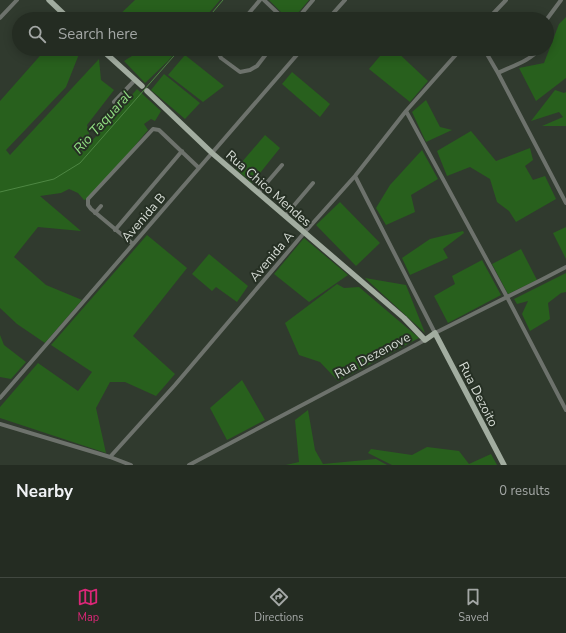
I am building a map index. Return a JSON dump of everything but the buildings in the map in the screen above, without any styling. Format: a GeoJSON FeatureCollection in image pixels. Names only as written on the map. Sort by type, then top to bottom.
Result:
{"type":"FeatureCollection","features":[{"type":"Feature","properties":{"kind":"main road"},"geometry":{"type":"LineString","coordinates":[[48,0],[62,12]]}},
{"type":"Feature","properties":{"kind":"main road","name":"Rua Chico Mendes"},"geometry":{"type":"LineString","coordinates":[[109,56],[142,86]]}},
{"type":"Feature","properties":{"kind":"main road","name":"Rua Chico Mendes"},"geometry":{"type":"LineString","coordinates":[[147,91],[212,153],[404,318],[424,340]]}},
{"type":"Feature","properties":{"kind":"main road","name":"Rua Dezenove"},"geometry":{"type":"LineString","coordinates":[[424,340],[435,333]]}},
{"type":"Feature","properties":{"kind":"main road","name":"Rua Dezoito"},"geometry":{"type":"LineString","coordinates":[[435,333],[504,465]]}},
{"type":"Feature","properties":{"kind":"street"},"geometry":{"type":"LineString","coordinates":[[0,18],[17,0]]}},
{"type":"Feature","properties":{"kind":"street"},"geometry":{"type":"LineString","coordinates":[[250,12],[260,0]]}},
{"type":"Feature","properties":{"kind":"street"},"geometry":{"type":"LineString","coordinates":[[264,0],[277,12]]}},
{"type":"Feature","properties":{"kind":"street"},"geometry":{"type":"LineString","coordinates":[[303,12],[313,0]]}},
{"type":"Feature","properties":{"kind":"street"},"geometry":{"type":"LineString","coordinates":[[334,12],[345,0]]}},
{"type":"Feature","properties":{"kind":"street"},"geometry":{"type":"LineString","coordinates":[[495,12],[506,0]]}},
{"type":"Feature","properties":{"kind":"street"},"geometry":{"type":"LineString","coordinates":[[552,12],[561,0]]}},
{"type":"Feature","properties":{"kind":"street"},"geometry":{"type":"LineString","coordinates":[[220,56],[240,72],[250,70],[257,66],[265,56]]}},
{"type":"Feature","properties":{"kind":"street","name":"Avenida B"},"geometry":{"type":"LineString","coordinates":[[0,398],[296,56]]}},
{"type":"Feature","properties":{"kind":"street","name":"Avenida A"},"geometry":{"type":"LineString","coordinates":[[110,457],[175,385],[304,233],[355,176],[406,111],[455,56]]}},
{"type":"Feature","properties":{"kind":"street"},"geometry":{"type":"LineString","coordinates":[[488,56],[566,203]]}},
{"type":"Feature","properties":{"kind":"street"},"geometry":{"type":"LineString","coordinates":[[498,73],[531,56]]}},
{"type":"Feature","properties":{"kind":"street"},"geometry":{"type":"LineString","coordinates":[[114,102],[135,80]]}},
{"type":"Feature","properties":{"kind":"street","name":"Rua Chico Mendes"},"geometry":{"type":"LineString","coordinates":[[142,86],[147,91]]}},
{"type":"Feature","properties":{"kind":"street"},"geometry":{"type":"LineString","coordinates":[[406,111],[507,297],[566,410]]}},
{"type":"Feature","properties":{"kind":"street"},"geometry":{"type":"LineString","coordinates":[[133,244],[115,230],[88,205],[88,199],[153,130],[159,130],[199,168]]}},
{"type":"Feature","properties":{"kind":"street"},"geometry":{"type":"LineString","coordinates":[[115,230],[182,151]]}},
{"type":"Feature","properties":{"kind":"street"},"geometry":{"type":"LineString","coordinates":[[258,193],[282,165]]}},
{"type":"Feature","properties":{"kind":"street"},"geometry":{"type":"LineString","coordinates":[[355,176],[435,333]]}},
{"type":"Feature","properties":{"kind":"street"},"geometry":{"type":"LineString","coordinates":[[285,216],[313,182]]}},
{"type":"Feature","properties":{"kind":"street"},"geometry":{"type":"LineString","coordinates":[[96,213],[101,206]]}},
{"type":"Feature","properties":{"kind":"street","name":"Rua Dezenove"},"geometry":{"type":"LineString","coordinates":[[435,333],[566,267]]}},
{"type":"Feature","properties":{"kind":"street","name":"Rua Dezenove"},"geometry":{"type":"LineString","coordinates":[[189,465],[424,340]]}},
{"type":"Feature","properties":{"kind":"street"},"geometry":{"type":"LineString","coordinates":[[0,424],[132,465]]}},
{"type":"Feature","properties":{"kind":"green space"},"geometry":{"type":"Polygon","coordinates":[[[135,0],[220,0],[210,12],[122,12],[135,0]]]}},
{"type":"Feature","properties":{"kind":"green space"},"geometry":{"type":"Polygon","coordinates":[[[269,0],[309,0],[299,12],[281,12],[269,0]]]}},
{"type":"Feature","properties":{"kind":"green space"},"geometry":{"type":"Polygon","coordinates":[[[566,17],[566,78],[536,101],[519,68],[544,63],[547,56],[554,56],[554,37],[559,24],[566,17]]]}},
{"type":"Feature","properties":{"kind":"green space"},"geometry":{"type":"Polygon","coordinates":[[[40,56],[78,56],[66,87],[6,150],[10,155],[99,59],[101,80],[114,90],[87,125],[91,142],[137,89],[161,111],[155,121],[151,119],[144,124],[148,130],[91,198],[84,200],[78,193],[69,189],[61,193],[40,196],[81,231],[38,227],[14,257],[46,285],[82,300],[45,343],[17,324],[0,308],[0,101],[40,56]]]}},
{"type":"Feature","properties":{"kind":"green space"},"geometry":{"type":"Polygon","coordinates":[[[132,56],[172,56],[145,83],[124,61],[132,56]]]}},
{"type":"Feature","properties":{"kind":"green space"},"geometry":{"type":"Polygon","coordinates":[[[184,56],[186,56],[224,86],[203,102],[168,75],[184,56]]]}},
{"type":"Feature","properties":{"kind":"green space"},"geometry":{"type":"Polygon","coordinates":[[[380,56],[401,56],[428,81],[410,102],[369,69],[380,56]]]}},
{"type":"Feature","properties":{"kind":"green space"},"geometry":{"type":"Polygon","coordinates":[[[292,72],[330,104],[320,117],[282,84],[292,72]]]}},
{"type":"Feature","properties":{"kind":"green space"},"geometry":{"type":"Polygon","coordinates":[[[164,74],[200,103],[185,119],[151,90],[164,74]]]}},
{"type":"Feature","properties":{"kind":"green space"},"geometry":{"type":"Polygon","coordinates":[[[555,90],[564,93],[566,92],[566,126],[542,126],[563,117],[559,112],[531,121],[555,90]]]}},
{"type":"Feature","properties":{"kind":"green space"},"geometry":{"type":"Polygon","coordinates":[[[426,100],[440,127],[452,130],[426,142],[412,112],[426,100]]]}},
{"type":"Feature","properties":{"kind":"green space"},"geometry":{"type":"Polygon","coordinates":[[[471,131],[496,161],[530,148],[533,160],[525,166],[533,180],[545,176],[556,199],[516,222],[509,211],[497,202],[490,179],[470,167],[447,176],[437,151],[471,131]]]}},
{"type":"Feature","properties":{"kind":"green space"},"geometry":{"type":"Polygon","coordinates":[[[265,135],[280,148],[252,183],[236,169],[265,135]]]}},
{"type":"Feature","properties":{"kind":"green space"},"geometry":{"type":"Polygon","coordinates":[[[422,150],[438,179],[411,195],[415,212],[386,225],[376,208],[390,185],[422,150]]]}},
{"type":"Feature","properties":{"kind":"green space"},"geometry":{"type":"Polygon","coordinates":[[[340,202],[380,243],[356,266],[316,225],[340,202]]]}},
{"type":"Feature","properties":{"kind":"green space"},"geometry":{"type":"Polygon","coordinates":[[[566,227],[566,259],[553,233],[566,227]]]}},
{"type":"Feature","properties":{"kind":"green space"},"geometry":{"type":"Polygon","coordinates":[[[463,231],[464,233],[443,249],[448,258],[410,275],[402,258],[430,239],[463,231]]]}},
{"type":"Feature","properties":{"kind":"green space"},"geometry":{"type":"Polygon","coordinates":[[[147,235],[187,268],[133,336],[175,374],[156,396],[125,382],[110,382],[96,408],[106,453],[0,418],[0,407],[38,363],[78,391],[92,372],[51,345],[147,235]]]}},
{"type":"Feature","properties":{"kind":"green space"},"geometry":{"type":"Polygon","coordinates":[[[304,238],[348,275],[309,302],[274,274],[304,238]]]}},
{"type":"Feature","properties":{"kind":"green space"},"geometry":{"type":"Polygon","coordinates":[[[521,249],[537,280],[508,294],[492,264],[521,249]]]}},
{"type":"Feature","properties":{"kind":"green space"},"geometry":{"type":"Polygon","coordinates":[[[209,254],[248,286],[237,302],[216,287],[212,291],[192,274],[209,254]]]}},
{"type":"Feature","properties":{"kind":"green space"},"geometry":{"type":"Polygon","coordinates":[[[482,260],[501,295],[448,323],[434,296],[455,284],[452,276],[482,260]]]}},
{"type":"Feature","properties":{"kind":"green space"},"geometry":{"type":"Polygon","coordinates":[[[566,273],[566,292],[561,293],[548,303],[550,319],[530,331],[522,314],[528,301],[517,304],[514,299],[566,273]]]}},
{"type":"Feature","properties":{"kind":"green space"},"geometry":{"type":"Polygon","coordinates":[[[365,278],[406,285],[425,333],[365,278]]]}},
{"type":"Feature","properties":{"kind":"green space"},"geometry":{"type":"Polygon","coordinates":[[[337,284],[344,288],[359,287],[419,338],[338,381],[320,362],[299,355],[285,323],[337,284]]]}},
{"type":"Feature","properties":{"kind":"green space"},"geometry":{"type":"Polygon","coordinates":[[[0,335],[4,345],[26,362],[11,379],[0,377],[0,335]]]}},
{"type":"Feature","properties":{"kind":"green space"},"geometry":{"type":"Polygon","coordinates":[[[242,380],[265,420],[227,440],[210,408],[242,380]]]}},
{"type":"Feature","properties":{"kind":"green space"},"geometry":{"type":"Polygon","coordinates":[[[308,410],[315,450],[323,464],[376,459],[387,465],[286,465],[299,462],[295,420],[308,410]]]}},
{"type":"Feature","properties":{"kind":"green space"},"geometry":{"type":"Polygon","coordinates":[[[427,447],[459,451],[469,464],[491,454],[497,465],[392,465],[368,453],[371,449],[412,455],[427,447]]]}},
{"type":"Feature","properties":{"kind":"waterway","name":"Rio Taquaral"},"geometry":{"type":"LineString","coordinates":[[213,12],[223,0]]}},
{"type":"Feature","properties":{"kind":"waterway","name":"Rio Taquaral"},"geometry":{"type":"LineString","coordinates":[[0,192],[54,179],[80,163],[174,56]]}}]}
